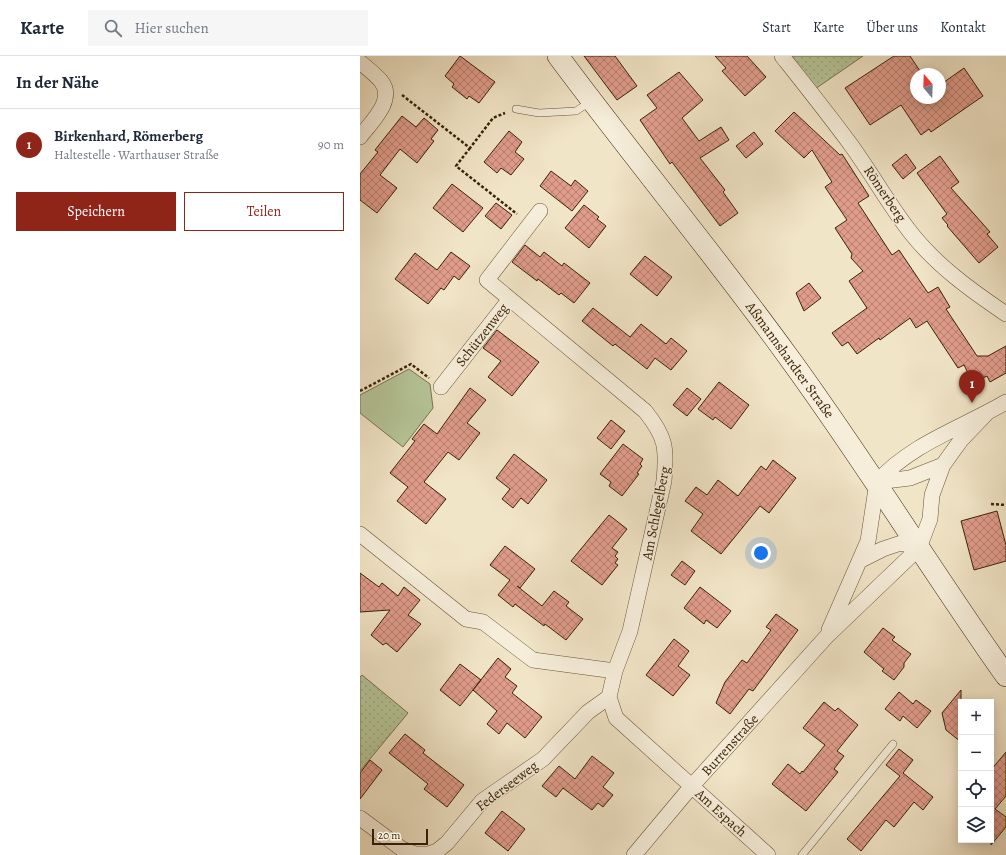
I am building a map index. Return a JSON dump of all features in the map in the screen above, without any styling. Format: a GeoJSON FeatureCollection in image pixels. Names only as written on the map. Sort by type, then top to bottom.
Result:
{"type":"FeatureCollection","features":[{"type":"Feature","properties":{"kind":"main road","name":"Aßmannshardter Straße"},"geometry":{"type":"LineString","coordinates":[[558,56],[788,356],[877,482],[919,548],[1006,676]]}},
{"type":"Feature","properties":{"kind":"street","name":"Römerberg"},"geometry":{"type":"LineString","coordinates":[[782,56],[851,146],[912,234],[948,270],[976,294],[1006,314]]}},
{"type":"Feature","properties":{"kind":"street"},"geometry":{"type":"LineString","coordinates":[[360,62],[380,80],[386,94],[382,108],[360,137]]}},
{"type":"Feature","properties":{"kind":"street","name":"Schützenweg"},"geometry":{"type":"LineString","coordinates":[[441,387],[510,299],[487,280],[540,211]]}},
{"type":"Feature","properties":{"kind":"street","name":"Am Schlegelberg"},"geometry":{"type":"LineString","coordinates":[[510,299],[645,411],[658,428],[663,441],[666,456],[664,481],[630,631],[615,672],[609,697]]}},
{"type":"Feature","properties":{"kind":"street"},"geometry":{"type":"LineString","coordinates":[[877,482],[896,464],[919,447],[986,414],[1006,402]]}},
{"type":"Feature","properties":{"kind":"street"},"geometry":{"type":"LineString","coordinates":[[861,560],[883,549],[901,543],[919,548],[930,519],[932,495],[942,465],[961,440],[986,414]]}},
{"type":"Feature","properties":{"kind":"street"},"geometry":{"type":"LineString","coordinates":[[877,482],[910,478],[942,465]]}},
{"type":"Feature","properties":{"kind":"street","name":"Burrenstraße"},"geometry":{"type":"LineString","coordinates":[[826,636],[861,560],[868,541],[877,482]]}},
{"type":"Feature","properties":{"kind":"street"},"geometry":{"type":"LineString","coordinates":[[360,534],[466,619],[483,622],[533,660],[615,672]]}},
{"type":"Feature","properties":{"kind":"street","name":"Burrenstraße"},"geometry":{"type":"LineString","coordinates":[[634,855],[691,787],[826,636],[919,548]]}},
{"type":"Feature","properties":{"kind":"street"},"geometry":{"type":"LineString","coordinates":[[609,697],[616,718],[691,787]]}},
{"type":"Feature","properties":{"kind":"street","name":"Federseeweg"},"geometry":{"type":"LineString","coordinates":[[360,818],[402,849],[415,854],[428,854],[437,851],[447,843],[482,801],[543,759],[588,712],[609,697]]}},
{"type":"Feature","properties":{"kind":"street","name":"Am Espach"},"geometry":{"type":"LineString","coordinates":[[691,787],[768,855]]}},
{"type":"Feature","properties":{"kind":"lane"},"geometry":{"type":"LineString","coordinates":[[516,109],[539,113],[576,111],[592,101]]}},
{"type":"Feature","properties":{"kind":"lane"},"geometry":{"type":"LineString","coordinates":[[802,855],[893,744]]}},
{"type":"Feature","properties":{"kind":"path"},"geometry":{"type":"LineString","coordinates":[[386,94],[401,94],[470,148]]}},
{"type":"Feature","properties":{"kind":"path"},"geometry":{"type":"LineString","coordinates":[[516,109],[493,118],[456,166],[530,224]]}},
{"type":"Feature","properties":{"kind":"path"},"geometry":{"type":"LineString","coordinates":[[360,390],[411,364],[441,387]]}},
{"type":"Feature","properties":{"kind":"path"},"geometry":{"type":"LineString","coordinates":[[990,504],[1006,505]]}},
{"type":"Feature","properties":{"kind":"green space"},"geometry":{"type":"Polygon","coordinates":[[[790,56],[863,56],[815,89],[790,56]]]}},
{"type":"Feature","properties":{"kind":"green space"},"geometry":{"type":"Polygon","coordinates":[[[409,369],[430,384],[433,408],[403,447],[360,413],[360,395],[409,369]]]}},
{"type":"Feature","properties":{"kind":"green space"},"geometry":{"type":"Polygon","coordinates":[[[362,675],[408,713],[360,771],[360,677],[362,675]]]}},
{"type":"Feature","properties":{"kind":"building"},"geometry":{"type":"Polygon","coordinates":[[[460,56],[495,82],[479,103],[469,96],[467,99],[452,87],[454,84],[445,76],[460,56]]]}},
{"type":"Feature","properties":{"kind":"building"},"geometry":{"type":"Polygon","coordinates":[[[584,56],[615,56],[637,86],[617,100],[584,56]]]}},
{"type":"Feature","properties":{"kind":"building"},"geometry":{"type":"Polygon","coordinates":[[[715,56],[747,56],[766,77],[745,96],[722,71],[726,68],[715,56]]]}},
{"type":"Feature","properties":{"kind":"building"},"geometry":{"type":"Polygon","coordinates":[[[894,56],[910,56],[918,68],[910,68],[910,104],[946,104],[946,81],[964,68],[983,96],[931,132],[929,129],[921,135],[901,105],[870,125],[845,88],[894,56]]]}},
{"type":"Feature","properties":{"kind":"building"},"geometry":{"type":"Polygon","coordinates":[[[679,72],[703,100],[682,118],[699,141],[721,127],[729,140],[700,158],[725,190],[723,192],[738,213],[720,226],[672,162],[670,164],[640,120],[657,108],[647,95],[679,72]]]}},
{"type":"Feature","properties":{"kind":"building"},"geometry":{"type":"Polygon","coordinates":[[[794,112],[840,155],[842,154],[869,196],[858,203],[892,255],[899,250],[928,293],[938,287],[950,307],[946,309],[977,356],[988,356],[1006,346],[1006,373],[990,382],[987,376],[973,383],[964,365],[958,368],[927,321],[916,328],[910,318],[880,340],[879,338],[857,354],[848,342],[842,346],[832,333],[867,308],[849,281],[863,271],[851,258],[852,254],[835,228],[847,220],[825,187],[832,182],[812,150],[804,158],[775,131],[794,112]]]}},
{"type":"Feature","properties":{"kind":"building"},"geometry":{"type":"Polygon","coordinates":[[[402,116],[416,127],[424,118],[438,130],[431,139],[434,141],[417,163],[400,149],[380,175],[397,188],[377,213],[360,200],[360,174],[378,152],[375,150],[402,116]]]}},
{"type":"Feature","properties":{"kind":"building"},"geometry":{"type":"Polygon","coordinates":[[[509,131],[522,142],[515,152],[524,159],[511,175],[501,168],[497,173],[484,162],[509,131]]]}},
{"type":"Feature","properties":{"kind":"building"},"geometry":{"type":"Polygon","coordinates":[[[754,132],[763,144],[746,158],[736,146],[754,132]]]}},
{"type":"Feature","properties":{"kind":"building"},"geometry":{"type":"Polygon","coordinates":[[[906,154],[916,168],[903,179],[892,165],[906,154]]]}},
{"type":"Feature","properties":{"kind":"building"},"geometry":{"type":"Polygon","coordinates":[[[940,156],[959,182],[951,188],[990,232],[987,234],[998,247],[979,263],[947,226],[948,225],[942,218],[947,214],[917,173],[940,156]]]}},
{"type":"Feature","properties":{"kind":"building"},"geometry":{"type":"Polygon","coordinates":[[[551,171],[571,186],[575,180],[588,191],[572,211],[540,186],[551,171]]]}},
{"type":"Feature","properties":{"kind":"building"},"geometry":{"type":"Polygon","coordinates":[[[452,184],[483,208],[463,232],[433,208],[452,184]]]}},
{"type":"Feature","properties":{"kind":"building"},"geometry":{"type":"Polygon","coordinates":[[[496,203],[512,215],[501,229],[485,216],[496,203]]]}},
{"type":"Feature","properties":{"kind":"building"},"geometry":{"type":"Polygon","coordinates":[[[584,205],[599,217],[597,219],[606,226],[589,248],[565,228],[584,205]]]}},
{"type":"Feature","properties":{"kind":"building"},"geometry":{"type":"Polygon","coordinates":[[[525,245],[540,257],[544,252],[562,266],[564,263],[590,283],[574,303],[561,293],[559,295],[538,279],[537,281],[512,262],[525,245]]]}},
{"type":"Feature","properties":{"kind":"building"},"geometry":{"type":"Polygon","coordinates":[[[451,252],[470,266],[459,280],[454,276],[444,290],[441,288],[428,304],[395,279],[415,253],[437,270],[451,252]]]}},
{"type":"Feature","properties":{"kind":"building"},"geometry":{"type":"Polygon","coordinates":[[[645,256],[672,277],[657,296],[630,274],[645,256]]]}},
{"type":"Feature","properties":{"kind":"building"},"geometry":{"type":"Polygon","coordinates":[[[809,283],[821,298],[804,311],[796,293],[809,283]]]}},
{"type":"Feature","properties":{"kind":"building"},"geometry":{"type":"Polygon","coordinates":[[[593,308],[630,337],[641,324],[666,344],[671,338],[687,351],[671,370],[655,358],[647,369],[615,344],[613,346],[582,321],[593,308]]]}},
{"type":"Feature","properties":{"kind":"building"},"geometry":{"type":"Polygon","coordinates":[[[497,330],[539,362],[512,396],[488,377],[501,361],[483,348],[497,330]]]}},
{"type":"Feature","properties":{"kind":"building"},"geometry":{"type":"Polygon","coordinates":[[[719,382],[749,405],[731,429],[715,417],[713,420],[698,409],[719,382]]]}},
{"type":"Feature","properties":{"kind":"building"},"geometry":{"type":"Polygon","coordinates":[[[470,388],[486,400],[467,423],[480,433],[459,460],[448,452],[424,482],[446,499],[426,524],[397,501],[408,487],[390,473],[415,441],[412,439],[424,424],[437,434],[470,388]]]}},
{"type":"Feature","properties":{"kind":"building"},"geometry":{"type":"Polygon","coordinates":[[[687,388],[701,399],[687,416],[673,405],[687,388]]]}},
{"type":"Feature","properties":{"kind":"building"},"geometry":{"type":"Polygon","coordinates":[[[611,420],[625,431],[611,449],[597,438],[611,420]]]}},
{"type":"Feature","properties":{"kind":"building"},"geometry":{"type":"Polygon","coordinates":[[[623,444],[643,459],[640,464],[642,466],[637,473],[639,474],[622,496],[609,486],[611,482],[600,474],[623,444]]]}},
{"type":"Feature","properties":{"kind":"building"},"geometry":{"type":"Polygon","coordinates":[[[514,454],[547,480],[528,504],[521,498],[513,508],[502,499],[510,489],[496,478],[514,454]]]}},
{"type":"Feature","properties":{"kind":"building"},"geometry":{"type":"Polygon","coordinates":[[[773,460],[796,478],[769,513],[760,506],[721,554],[691,531],[703,514],[685,501],[696,487],[707,495],[718,480],[738,496],[761,466],[766,470],[773,460]]]}},
{"type":"Feature","properties":{"kind":"building"},"geometry":{"type":"Polygon","coordinates":[[[997,511],[1006,545],[1006,561],[974,570],[961,521],[997,511]]]}},
{"type":"Feature","properties":{"kind":"building"},"geometry":{"type":"Polygon","coordinates":[[[609,515],[627,529],[612,548],[618,552],[615,556],[618,559],[615,563],[618,565],[602,585],[571,561],[609,515]]]}},
{"type":"Feature","properties":{"kind":"building"},"geometry":{"type":"Polygon","coordinates":[[[505,546],[535,569],[520,588],[517,586],[542,606],[554,591],[569,602],[566,606],[583,619],[566,640],[545,624],[544,626],[515,604],[513,607],[498,595],[510,580],[490,565],[505,546]]]}},
{"type":"Feature","properties":{"kind":"building"},"geometry":{"type":"Polygon","coordinates":[[[682,561],[695,571],[685,585],[671,575],[682,561]]]}},
{"type":"Feature","properties":{"kind":"building"},"geometry":{"type":"Polygon","coordinates":[[[360,573],[379,587],[382,583],[398,596],[404,587],[420,600],[408,615],[421,624],[397,652],[386,643],[383,645],[371,635],[390,610],[360,612],[360,573]]]}},
{"type":"Feature","properties":{"kind":"building"},"geometry":{"type":"Polygon","coordinates":[[[700,587],[731,611],[717,628],[706,620],[704,624],[684,608],[700,587]]]}},
{"type":"Feature","properties":{"kind":"building"},"geometry":{"type":"Polygon","coordinates":[[[776,614],[798,630],[753,691],[749,689],[730,714],[716,703],[725,682],[742,660],[747,663],[771,630],[766,627],[776,614]]]}},
{"type":"Feature","properties":{"kind":"building"},"geometry":{"type":"Polygon","coordinates":[[[883,628],[895,637],[892,640],[911,654],[904,663],[904,667],[894,680],[882,671],[884,669],[864,652],[883,628]]]}},
{"type":"Feature","properties":{"kind":"building"},"geometry":{"type":"Polygon","coordinates":[[[674,639],[689,651],[678,666],[690,675],[673,696],[646,675],[674,639]]]}},
{"type":"Feature","properties":{"kind":"building"},"geometry":{"type":"Polygon","coordinates":[[[498,658],[511,669],[505,677],[517,686],[512,693],[542,717],[525,738],[507,723],[499,734],[487,724],[497,711],[473,690],[498,658]]]}},
{"type":"Feature","properties":{"kind":"building"},"geometry":{"type":"Polygon","coordinates":[[[460,664],[481,680],[460,706],[440,690],[460,664]]]}},
{"type":"Feature","properties":{"kind":"building"},"geometry":{"type":"Polygon","coordinates":[[[961,690],[961,699],[958,699],[958,740],[946,730],[942,713],[961,690]]]}},
{"type":"Feature","properties":{"kind":"building"},"geometry":{"type":"Polygon","coordinates":[[[899,692],[913,704],[916,700],[931,711],[917,728],[903,716],[900,721],[885,709],[899,692]]]}},
{"type":"Feature","properties":{"kind":"building"},"geometry":{"type":"Polygon","coordinates":[[[824,702],[835,711],[838,708],[858,725],[837,751],[844,756],[834,769],[838,772],[806,811],[772,784],[788,764],[800,774],[802,771],[803,772],[825,745],[803,728],[824,702]]]}},
{"type":"Feature","properties":{"kind":"building"},"geometry":{"type":"Polygon","coordinates":[[[405,734],[425,750],[423,753],[464,785],[447,807],[424,789],[428,784],[389,753],[405,734]]]}},
{"type":"Feature","properties":{"kind":"building"},"geometry":{"type":"Polygon","coordinates":[[[899,749],[913,760],[903,773],[933,797],[923,810],[914,802],[894,827],[886,820],[861,851],[847,839],[900,776],[886,765],[899,749]]]}},
{"type":"Feature","properties":{"kind":"building"},"geometry":{"type":"Polygon","coordinates":[[[1006,752],[1006,796],[995,809],[1006,817],[1006,827],[994,841],[994,771],[994,766],[1006,752]]]}},
{"type":"Feature","properties":{"kind":"building"},"geometry":{"type":"Polygon","coordinates":[[[592,756],[614,773],[603,787],[613,795],[603,807],[598,803],[592,810],[563,788],[556,797],[542,786],[559,766],[575,779],[592,756]]]}},
{"type":"Feature","properties":{"kind":"building"},"geometry":{"type":"Polygon","coordinates":[[[370,760],[382,770],[360,799],[360,773],[370,760]]]}},
{"type":"Feature","properties":{"kind":"building"},"geometry":{"type":"Polygon","coordinates":[[[502,811],[525,829],[508,851],[485,833],[502,811]]]}},
{"type":"Feature","properties":{"kind":"place","name":"Birkenhard, Römerberg"},"geometry":{"type":"Point","coordinates":[972,403]}}]}
